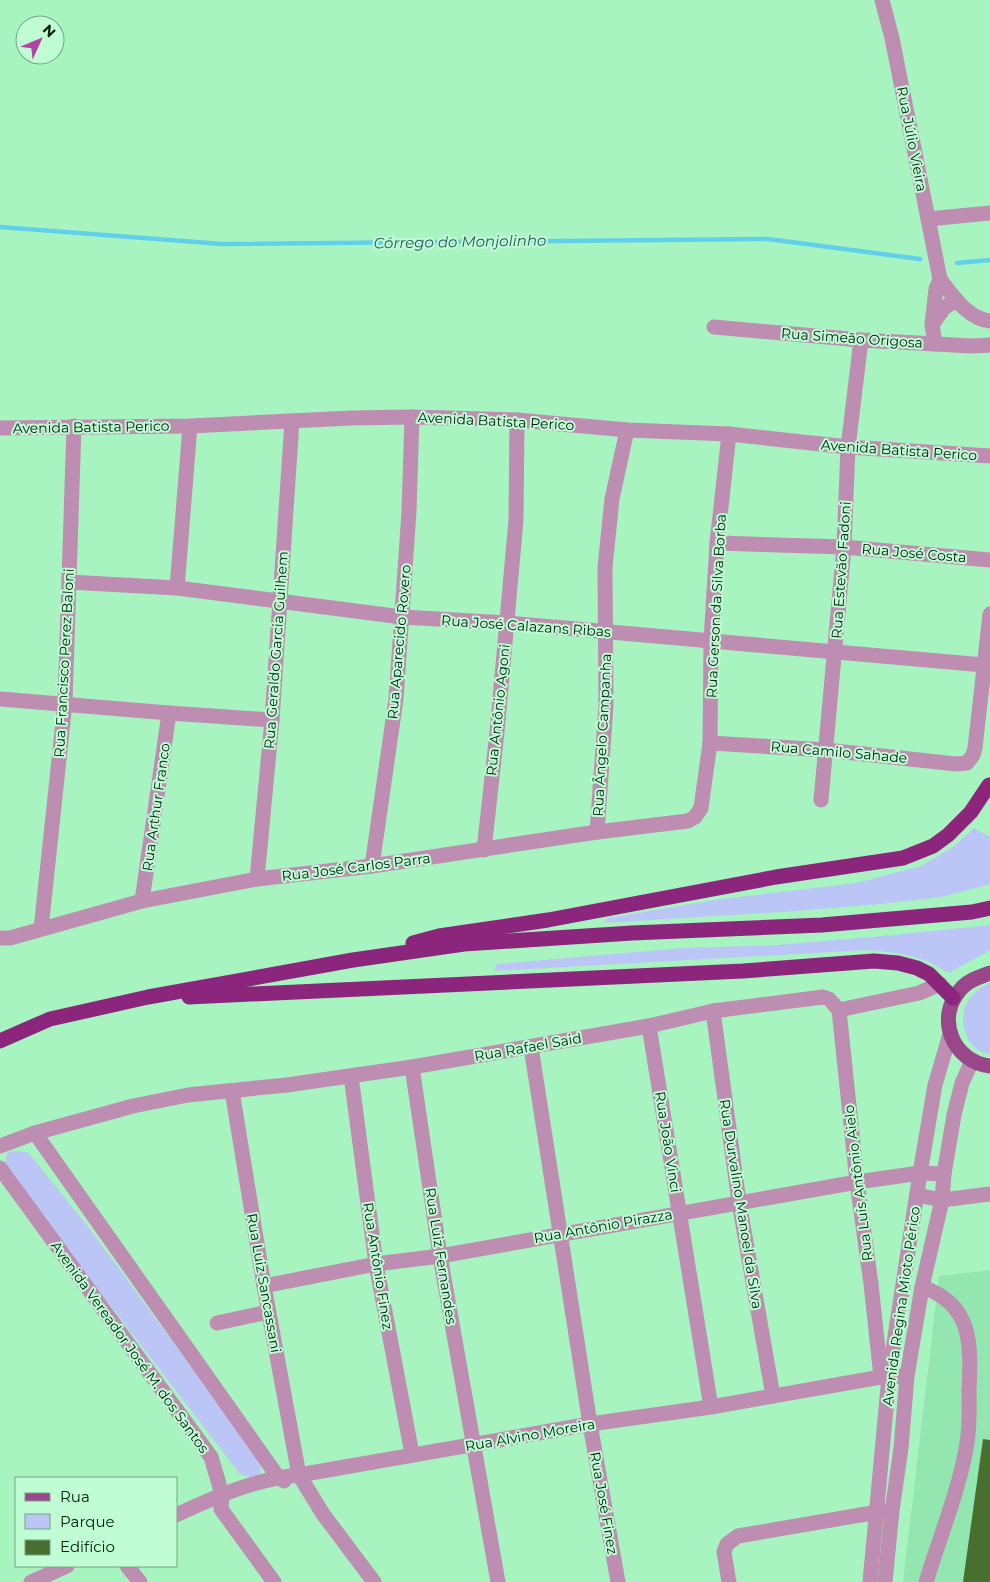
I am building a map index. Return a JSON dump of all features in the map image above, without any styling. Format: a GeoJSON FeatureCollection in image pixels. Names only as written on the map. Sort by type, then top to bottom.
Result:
{"type":"FeatureCollection","features":[{"type":"Feature","properties":{"kind":"highway"},"geometry":{"type":"LineString","coordinates":[[353,960],[439,936],[548,920],[711,891],[776,877],[903,858],[933,846],[948,835],[971,812],[990,785]]}},
{"type":"Feature","properties":{"kind":"highway"},"geometry":{"type":"LineString","coordinates":[[0,1042],[50,1019],[148,997],[353,960],[464,944],[632,933],[822,925],[972,912],[990,908]]}},
{"type":"Feature","properties":{"kind":"highway"},"geometry":{"type":"LineString","coordinates":[[148,997],[173,998],[348,991],[743,971],[874,961],[898,963],[917,968],[929,974],[953,998]]}},
{"type":"Feature","properties":{"kind":"main road"},"geometry":{"type":"LineString","coordinates":[[990,973],[970,981],[961,988],[953,998],[948,1015],[950,1034],[958,1050],[972,1061],[990,1066]]}},
{"type":"Feature","properties":{"kind":"street","name":"Rua Júlio Vieira"},"geometry":{"type":"LineString","coordinates":[[882,0],[892,38],[940,278]]}},
{"type":"Feature","properties":{"kind":"street"},"geometry":{"type":"LineString","coordinates":[[928,219],[990,213]]}},
{"type":"Feature","properties":{"kind":"street"},"geometry":{"type":"LineString","coordinates":[[940,278],[956,300],[982,320],[990,321]]}},
{"type":"Feature","properties":{"kind":"street"},"geometry":{"type":"LineString","coordinates":[[935,344],[932,324],[936,289],[940,278]]}},
{"type":"Feature","properties":{"kind":"street"},"geometry":{"type":"LineString","coordinates":[[932,324],[944,308],[956,300]]}},
{"type":"Feature","properties":{"kind":"street","name":"Rua Simeão Origosa"},"geometry":{"type":"LineString","coordinates":[[714,327],[861,340],[990,346]]}},
{"type":"Feature","properties":{"kind":"street","name":"Rua Estevão Fadoni"},"geometry":{"type":"LineString","coordinates":[[821,800],[844,547],[848,447],[861,340]]}},
{"type":"Feature","properties":{"kind":"street","name":"Avenida Batista Perico"},"geometry":{"type":"LineString","coordinates":[[0,428],[190,426],[412,417],[517,420],[627,430],[729,434],[848,447],[990,456]]}},
{"type":"Feature","properties":{"kind":"street","name":"Rua Aparecido Rovero"},"geometry":{"type":"LineString","coordinates":[[372,866],[396,699],[409,512],[412,417]]}},
{"type":"Feature","properties":{"kind":"street","name":"Rua Antônio Agoni"},"geometry":{"type":"LineString","coordinates":[[484,850],[516,520],[517,420]]}},
{"type":"Feature","properties":{"kind":"street","name":"Rua Geraldo Garcia Guilhem"},"geometry":{"type":"LineString","coordinates":[[257,878],[272,720],[292,421]]}},
{"type":"Feature","properties":{"kind":"street","name":"Rua Francisco Perez Baloni"},"geometry":{"type":"LineString","coordinates":[[41,930],[65,703],[74,426]]}},
{"type":"Feature","properties":{"kind":"street"},"geometry":{"type":"LineString","coordinates":[[177,588],[190,426]]}},
{"type":"Feature","properties":{"kind":"street","name":"Rua Ângelo Campanha"},"geometry":{"type":"LineString","coordinates":[[597,832],[606,705],[607,632],[605,567],[612,499],[627,430]]}},
{"type":"Feature","properties":{"kind":"street","name":"Rua Gerson da Silva Borba"},"geometry":{"type":"LineString","coordinates":[[700,808],[710,743],[711,641],[717,543],[729,434]]}},
{"type":"Feature","properties":{"kind":"street","name":"Rua José Costa"},"geometry":{"type":"LineString","coordinates":[[717,543],[844,547],[990,560]]}},
{"type":"Feature","properties":{"kind":"street","name":"Rua José Calazans Ribas"},"geometry":{"type":"LineString","coordinates":[[69,582],[177,588],[402,617],[507,623],[984,665]]}},
{"type":"Feature","properties":{"kind":"street"},"geometry":{"type":"LineString","coordinates":[[984,665],[990,614]]}},
{"type":"Feature","properties":{"kind":"street","name":"Rua Camilo Sahade"},"geometry":{"type":"LineString","coordinates":[[710,743],[826,750],[956,764],[967,763],[973,755],[975,748],[984,665]]}},
{"type":"Feature","properties":{"kind":"street"},"geometry":{"type":"LineString","coordinates":[[0,699],[272,720]]}},
{"type":"Feature","properties":{"kind":"street","name":"Rua Arthur Franco"},"geometry":{"type":"LineString","coordinates":[[142,901],[169,713]]}},
{"type":"Feature","properties":{"kind":"street","name":"Rua José Carlos Parra"},"geometry":{"type":"LineString","coordinates":[[3,940],[142,901],[257,878],[372,866],[597,832],[688,821],[695,817],[700,808]]}},
{"type":"Feature","properties":{"kind":"street"},"geometry":{"type":"LineString","coordinates":[[839,1010],[919,993],[940,984]]}},
{"type":"Feature","properties":{"kind":"street","name":"Rua Rafael Said"},"geometry":{"type":"LineString","coordinates":[[0,1146],[34,1133],[133,1106],[188,1095],[287,1085],[412,1067],[649,1026],[713,1011],[823,997],[829,999],[839,1010]]}},
{"type":"Feature","properties":{"kind":"street","name":"Rua Luís Antônio Aielo"},"geometry":{"type":"LineString","coordinates":[[839,1010],[857,1182],[885,1377]]}},
{"type":"Feature","properties":{"kind":"street","name":"Rua Durvalino Manoel da Silva"},"geometry":{"type":"LineString","coordinates":[[713,1011],[739,1202],[773,1396]]}},
{"type":"Feature","properties":{"kind":"street","name":"Rua João Vinci"},"geometry":{"type":"LineString","coordinates":[[649,1026],[711,1407]]}},
{"type":"Feature","properties":{"kind":"street","name":"Avenida Regina Mioto Périco"},"geometry":{"type":"LineString","coordinates":[[870,1582],[885,1377],[906,1271],[935,1085],[950,1034]]}},
{"type":"Feature","properties":{"kind":"street","name":"Rua José Finez"},"geometry":{"type":"LineString","coordinates":[[531,1047],[590,1424],[618,1582]]}},
{"type":"Feature","properties":{"kind":"street","name":"Avenida Regina Mioto Périco"},"geometry":{"type":"LineString","coordinates":[[885,1582],[901,1448],[907,1376],[923,1280],[942,1200],[944,1174],[954,1115],[962,1083],[972,1061]]}},
{"type":"Feature","properties":{"kind":"street","name":"Rua Luiz Fernandes"},"geometry":{"type":"LineString","coordinates":[[412,1067],[440,1256],[498,1582]]}},
{"type":"Feature","properties":{"kind":"street","name":"Rua Antônio Finez"},"geometry":{"type":"LineString","coordinates":[[351,1076],[376,1264],[412,1454]]}},
{"type":"Feature","properties":{"kind":"street","name":"Rua Luiz Sancassani"},"geometry":{"type":"LineString","coordinates":[[232,1091],[268,1312],[299,1475]]}},
{"type":"Feature","properties":{"kind":"street"},"geometry":{"type":"LineString","coordinates":[[34,1133],[278,1477],[316,1501]]}},
{"type":"Feature","properties":{"kind":"street","name":"Avenida Vereador José M. dos Santos"},"geometry":{"type":"LineString","coordinates":[[0,1168],[210,1457],[222,1494],[221,1509],[274,1582]]}},
{"type":"Feature","properties":{"kind":"street","name":"Rua Antônio Pirazza"},"geometry":{"type":"LineString","coordinates":[[264,1286],[376,1264],[440,1256],[679,1212],[857,1182],[920,1172],[944,1174]]}},
{"type":"Feature","properties":{"kind":"street"},"geometry":{"type":"LineString","coordinates":[[917,1195],[942,1200],[990,1194]]}},
{"type":"Feature","properties":{"kind":"street"},"geometry":{"type":"LineString","coordinates":[[906,1271],[923,1280],[947,1299],[955,1308],[962,1320],[971,1350],[967,1442],[961,1474],[926,1582]]}},
{"type":"Feature","properties":{"kind":"street"},"geometry":{"type":"LineString","coordinates":[[217,1323],[268,1312]]}},
{"type":"Feature","properties":{"kind":"street","name":"Rua Alvino Moreira"},"geometry":{"type":"LineString","coordinates":[[178,1514],[222,1494],[278,1477],[299,1475],[590,1424],[711,1407],[885,1377],[907,1376]]}},
{"type":"Feature","properties":{"kind":"street"},"geometry":{"type":"LineString","coordinates":[[299,1475],[374,1582]]}},
{"type":"Feature","properties":{"kind":"street"},"geometry":{"type":"LineString","coordinates":[[729,1582],[724,1552],[727,1544],[738,1536],[876,1512],[892,1511]]}},
{"type":"Feature","properties":{"kind":"street"},"geometry":{"type":"LineString","coordinates":[[31,1582],[65,1567]]}},
{"type":"Feature","properties":{"kind":"street"},"geometry":{"type":"LineString","coordinates":[[128,1567],[140,1582]]}},
{"type":"Feature","properties":{"kind":"shaded area"},"geometry":{"type":"Polygon","coordinates":[[[990,1270],[990,1582],[903,1582],[939,1276],[990,1270]]]}},
{"type":"Feature","properties":{"kind":"green space"},"geometry":{"type":"Polygon","coordinates":[[[974,828],[990,837],[990,884],[942,897],[797,911],[603,923],[608,918],[721,899],[856,883],[921,866],[953,847],[974,828]]]}},
{"type":"Feature","properties":{"kind":"green space"},"geometry":{"type":"Polygon","coordinates":[[[990,925],[990,950],[949,973],[929,962],[914,957],[867,950],[494,971],[497,964],[684,948],[777,945],[990,925]]]}},
{"type":"Feature","properties":{"kind":"green space"},"geometry":{"type":"Polygon","coordinates":[[[990,983],[990,1054],[979,1051],[971,1043],[964,1028],[963,1020],[966,1005],[970,998],[975,992],[990,983]]]}},
{"type":"Feature","properties":{"kind":"green space"},"geometry":{"type":"Polygon","coordinates":[[[8,1152],[28,1152],[89,1228],[261,1462],[260,1475],[252,1478],[240,1474],[14,1180],[5,1162],[8,1152]]]}},
{"type":"Feature","properties":{"kind":"building"},"geometry":{"type":"Polygon","coordinates":[[[983,1439],[990,1440],[990,1582],[963,1582],[983,1439]]]}},
{"type":"Feature","properties":{"kind":"waterway","name":"Córrego do Monjolinho"},"geometry":{"type":"LineString","coordinates":[[0,227],[222,244],[768,239],[920,259]]}},
{"type":"Feature","properties":{"kind":"waterway","name":"Córrego do Monjolinho"},"geometry":{"type":"LineString","coordinates":[[957,263],[990,260]]}}]}
